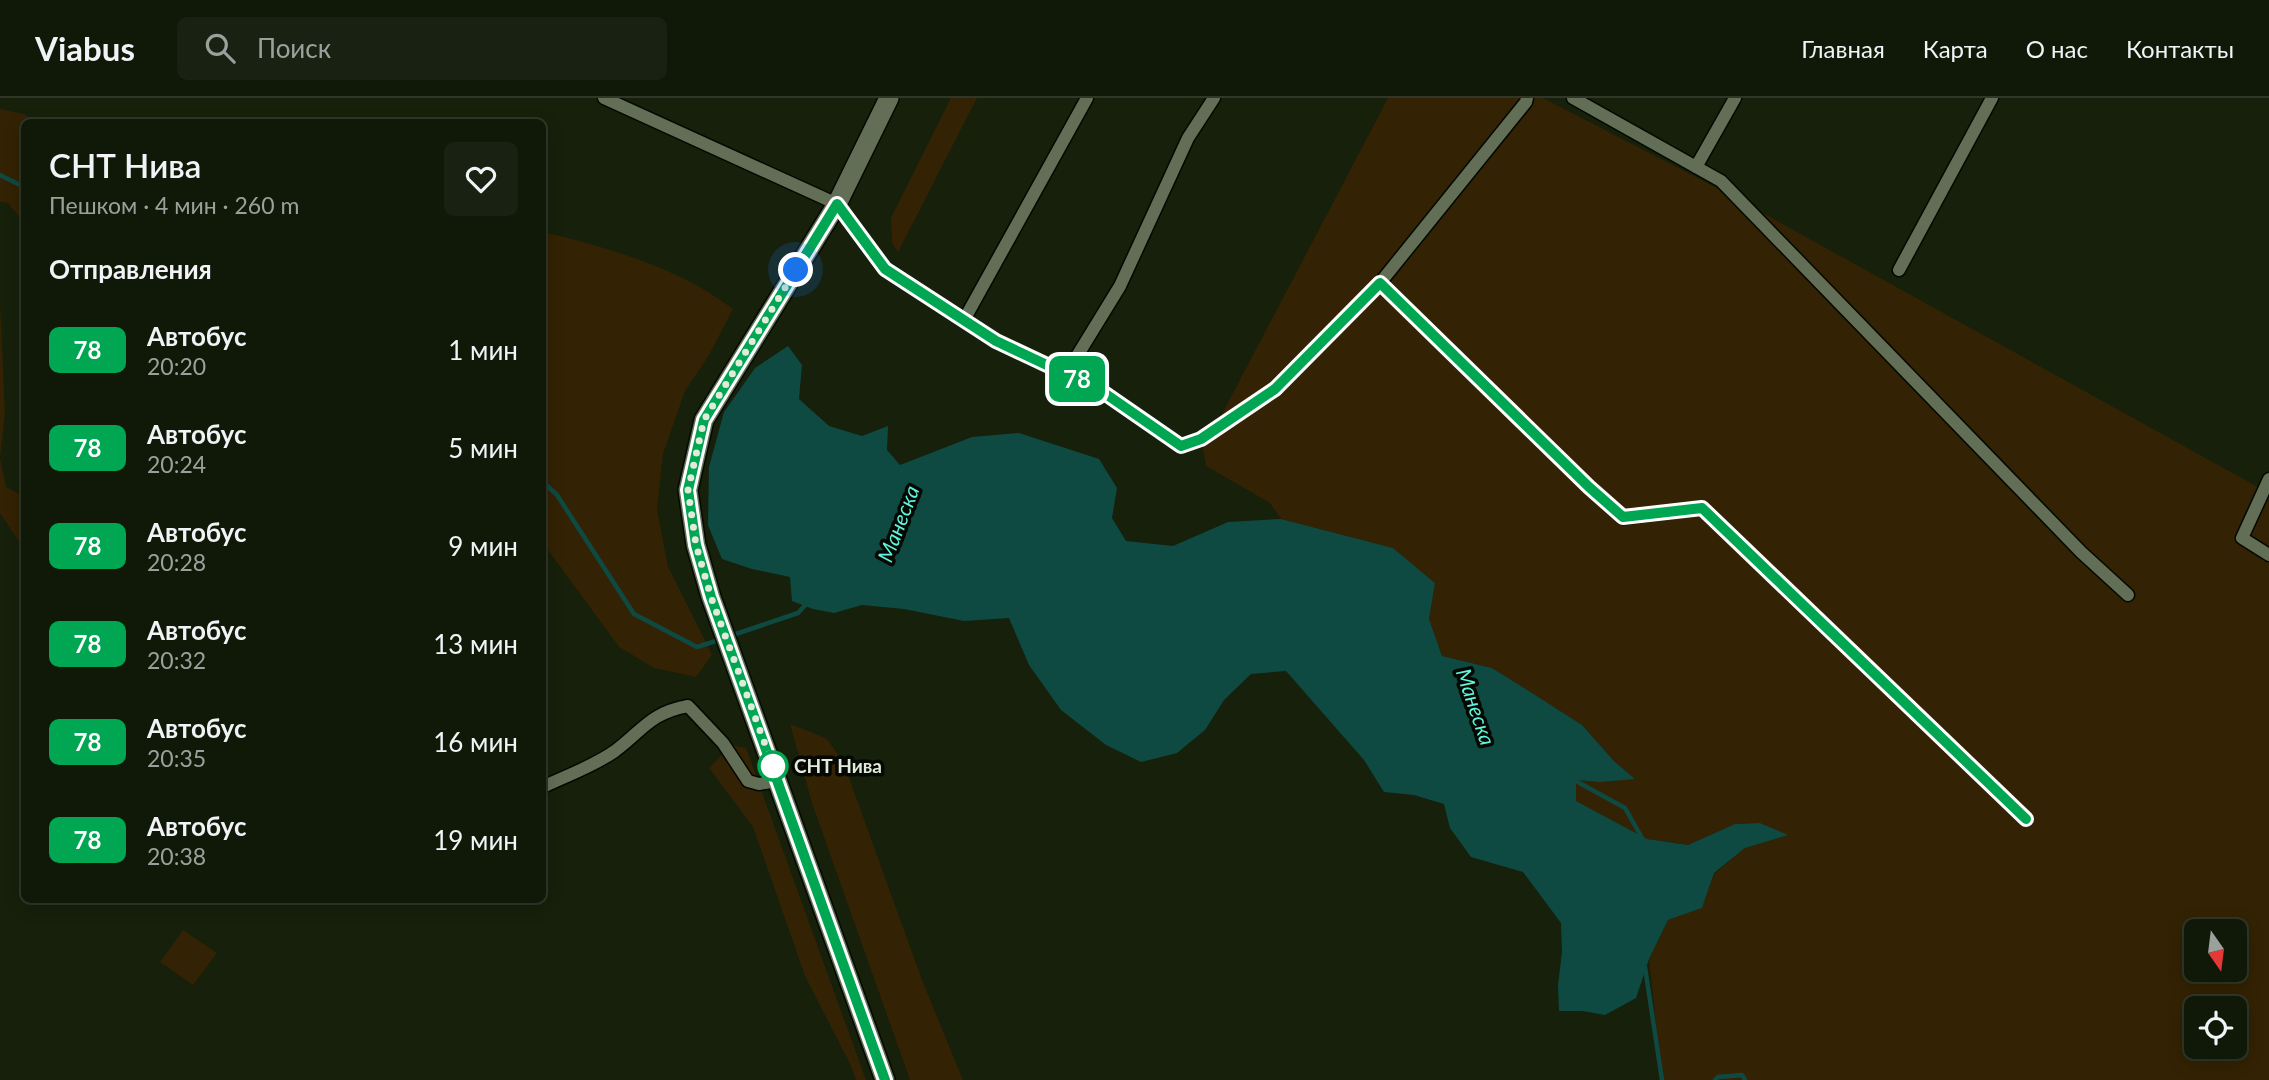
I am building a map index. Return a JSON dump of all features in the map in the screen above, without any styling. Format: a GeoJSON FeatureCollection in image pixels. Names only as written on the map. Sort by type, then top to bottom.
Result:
{"type":"FeatureCollection","features":[{"type":"Feature","properties":{"kind":"main road"},"geometry":{"type":"LineString","coordinates":[[885,1080],[711,597],[696,545],[688,490],[704,420],[837,204],[889,98]]}},
{"type":"Feature","properties":{"kind":"street"},"geometry":{"type":"LineString","coordinates":[[604,98],[837,204],[885,269],[996,341],[1100,390],[1181,446],[1201,439],[1275,389],[1380,283],[1527,98]]}},
{"type":"Feature","properties":{"kind":"street"},"geometry":{"type":"LineString","coordinates":[[964,320],[1087,98]]}},
{"type":"Feature","properties":{"kind":"street"},"geometry":{"type":"LineString","coordinates":[[1066,373],[1120,286],[1188,138],[1214,98]]}},
{"type":"Feature","properties":{"kind":"street"},"geometry":{"type":"LineString","coordinates":[[1573,98],[1721,181],[2081,552],[2128,595]]}},
{"type":"Feature","properties":{"kind":"street"},"geometry":{"type":"LineString","coordinates":[[1696,167],[1735,98]]}},
{"type":"Feature","properties":{"kind":"street"},"geometry":{"type":"LineString","coordinates":[[1899,270],[1992,98]]}},
{"type":"Feature","properties":{"kind":"street"},"geometry":{"type":"LineString","coordinates":[[1380,283],[1623,517],[1702,508],[2026,819]]}},
{"type":"Feature","properties":{"kind":"street"},"geometry":{"type":"LineString","coordinates":[[2269,479],[2242,538],[2269,555]]}},
{"type":"Feature","properties":{"kind":"street"},"geometry":{"type":"LineString","coordinates":[[546,786],[614,751],[636,731],[668,709],[688,706],[723,743],[748,781],[759,784],[778,782]]}},
{"type":"Feature","properties":{"kind":"shaded area"},"geometry":{"type":"Polygon","coordinates":[[[951,98],[977,98],[898,252],[892,243],[891,218],[951,98]]]}},
{"type":"Feature","properties":{"kind":"shaded area"},"geometry":{"type":"Polygon","coordinates":[[[1388,98],[1543,98],[1723,191],[2267,492],[2269,1080],[1662,1080],[1649,959],[1668,920],[1702,908],[1714,874],[1745,848],[1787,835],[1760,823],[1736,824],[1688,845],[1647,839],[1576,801],[1576,780],[1600,782],[1634,778],[1614,761],[1582,725],[1492,668],[1442,656],[1429,619],[1435,583],[1393,548],[1281,519],[1270,503],[1206,466],[1201,439],[1222,414],[1388,98]]]}},
{"type":"Feature","properties":{"kind":"shaded area"},"geometry":{"type":"Polygon","coordinates":[[[0,109],[24,114],[31,119],[21,119],[21,219],[8,203],[0,202],[0,109]]]}},
{"type":"Feature","properties":{"kind":"shaded area"},"geometry":{"type":"Polygon","coordinates":[[[546,233],[642,261],[690,282],[733,309],[709,355],[685,391],[663,454],[657,509],[668,567],[712,655],[696,677],[654,668],[619,647],[546,547],[546,233]]]}},
{"type":"Feature","properties":{"kind":"shaded area"},"geometry":{"type":"Polygon","coordinates":[[[0,303],[5,413],[0,458],[0,303]]]}},
{"type":"Feature","properties":{"kind":"shaded area"},"geometry":{"type":"Polygon","coordinates":[[[0,458],[6,487],[21,494],[21,544],[0,513],[0,458]]]}},
{"type":"Feature","properties":{"kind":"shaded area"},"geometry":{"type":"Polygon","coordinates":[[[790,724],[826,738],[843,761],[922,980],[963,1080],[910,1080],[812,803],[790,724]]]}},
{"type":"Feature","properties":{"kind":"shaded area"},"geometry":{"type":"Polygon","coordinates":[[[732,745],[746,748],[866,1080],[856,1080],[805,976],[753,827],[709,768],[732,745]]]}},
{"type":"Feature","properties":{"kind":"shaded area"},"geometry":{"type":"Polygon","coordinates":[[[183,930],[217,953],[193,985],[160,962],[183,930]]]}},
{"type":"Feature","properties":{"kind":"water"},"geometry":{"type":"Polygon","coordinates":[[[788,346],[802,365],[799,399],[829,426],[862,436],[888,426],[887,450],[900,465],[972,437],[1019,433],[1099,459],[1117,488],[1112,518],[1126,541],[1173,546],[1228,522],[1281,519],[1393,548],[1435,583],[1429,619],[1442,656],[1492,668],[1532,693],[1582,725],[1614,761],[1635,779],[1600,782],[1576,780],[1576,801],[1647,839],[1688,845],[1735,824],[1760,823],[1788,835],[1745,848],[1714,873],[1702,908],[1668,920],[1649,959],[1636,998],[1605,1015],[1559,1011],[1561,923],[1523,872],[1471,857],[1450,828],[1444,804],[1414,795],[1384,792],[1364,760],[1286,671],[1251,674],[1224,700],[1205,730],[1177,753],[1141,762],[1106,745],[1061,710],[1029,665],[1009,618],[964,621],[904,609],[862,605],[834,613],[813,609],[792,601],[790,577],[722,559],[708,525],[709,467],[724,412],[755,368],[788,346]]]}},
{"type":"Feature","properties":{"kind":"waterway","name":"Манеска"},"geometry":{"type":"LineString","coordinates":[[0,175],[21,186]]}},
{"type":"Feature","properties":{"kind":"waterway","name":"Манеска"},"geometry":{"type":"LineString","coordinates":[[546,485],[557,495],[634,614],[697,647],[722,639]]}},
{"type":"Feature","properties":{"kind":"waterway","name":"Манеска"},"geometry":{"type":"LineString","coordinates":[[730,636],[798,613],[807,603]]}},
{"type":"Feature","properties":{"kind":"waterway","name":"Манеска"},"geometry":{"type":"LineString","coordinates":[[1574,780],[1625,808],[1642,838]]}},
{"type":"Feature","properties":{"kind":"waterway","name":"Манеска"},"geometry":{"type":"LineString","coordinates":[[1645,967],[1662,1080]]}},
{"type":"Feature","properties":{"kind":"waterway","name":"Манеска"},"geometry":{"type":"LineString","coordinates":[[1715,1080],[1718,1077],[1742,1075],[1745,1080]]}},
{"type":"Feature","properties":{"kind":"bus line","name":"78"},"geometry":{"type":"LineString","coordinates":[[885,1080],[711,597],[696,545],[688,490],[704,420],[837,204],[885,269],[996,341],[1100,390],[1181,446],[1201,439],[1275,389],[1380,283],[1623,517],[1702,508],[2026,819]]}},
{"type":"Feature","properties":{"kind":"place","name":"СНТ Нива"},"geometry":{"type":"Point","coordinates":[773,766]}},
{"type":"Feature","properties":{"kind":"route"},"geometry":{"type":"LineString","coordinates":[[773,766],[711,597],[696,545],[688,490],[704,420],[796,270]]}}]}
